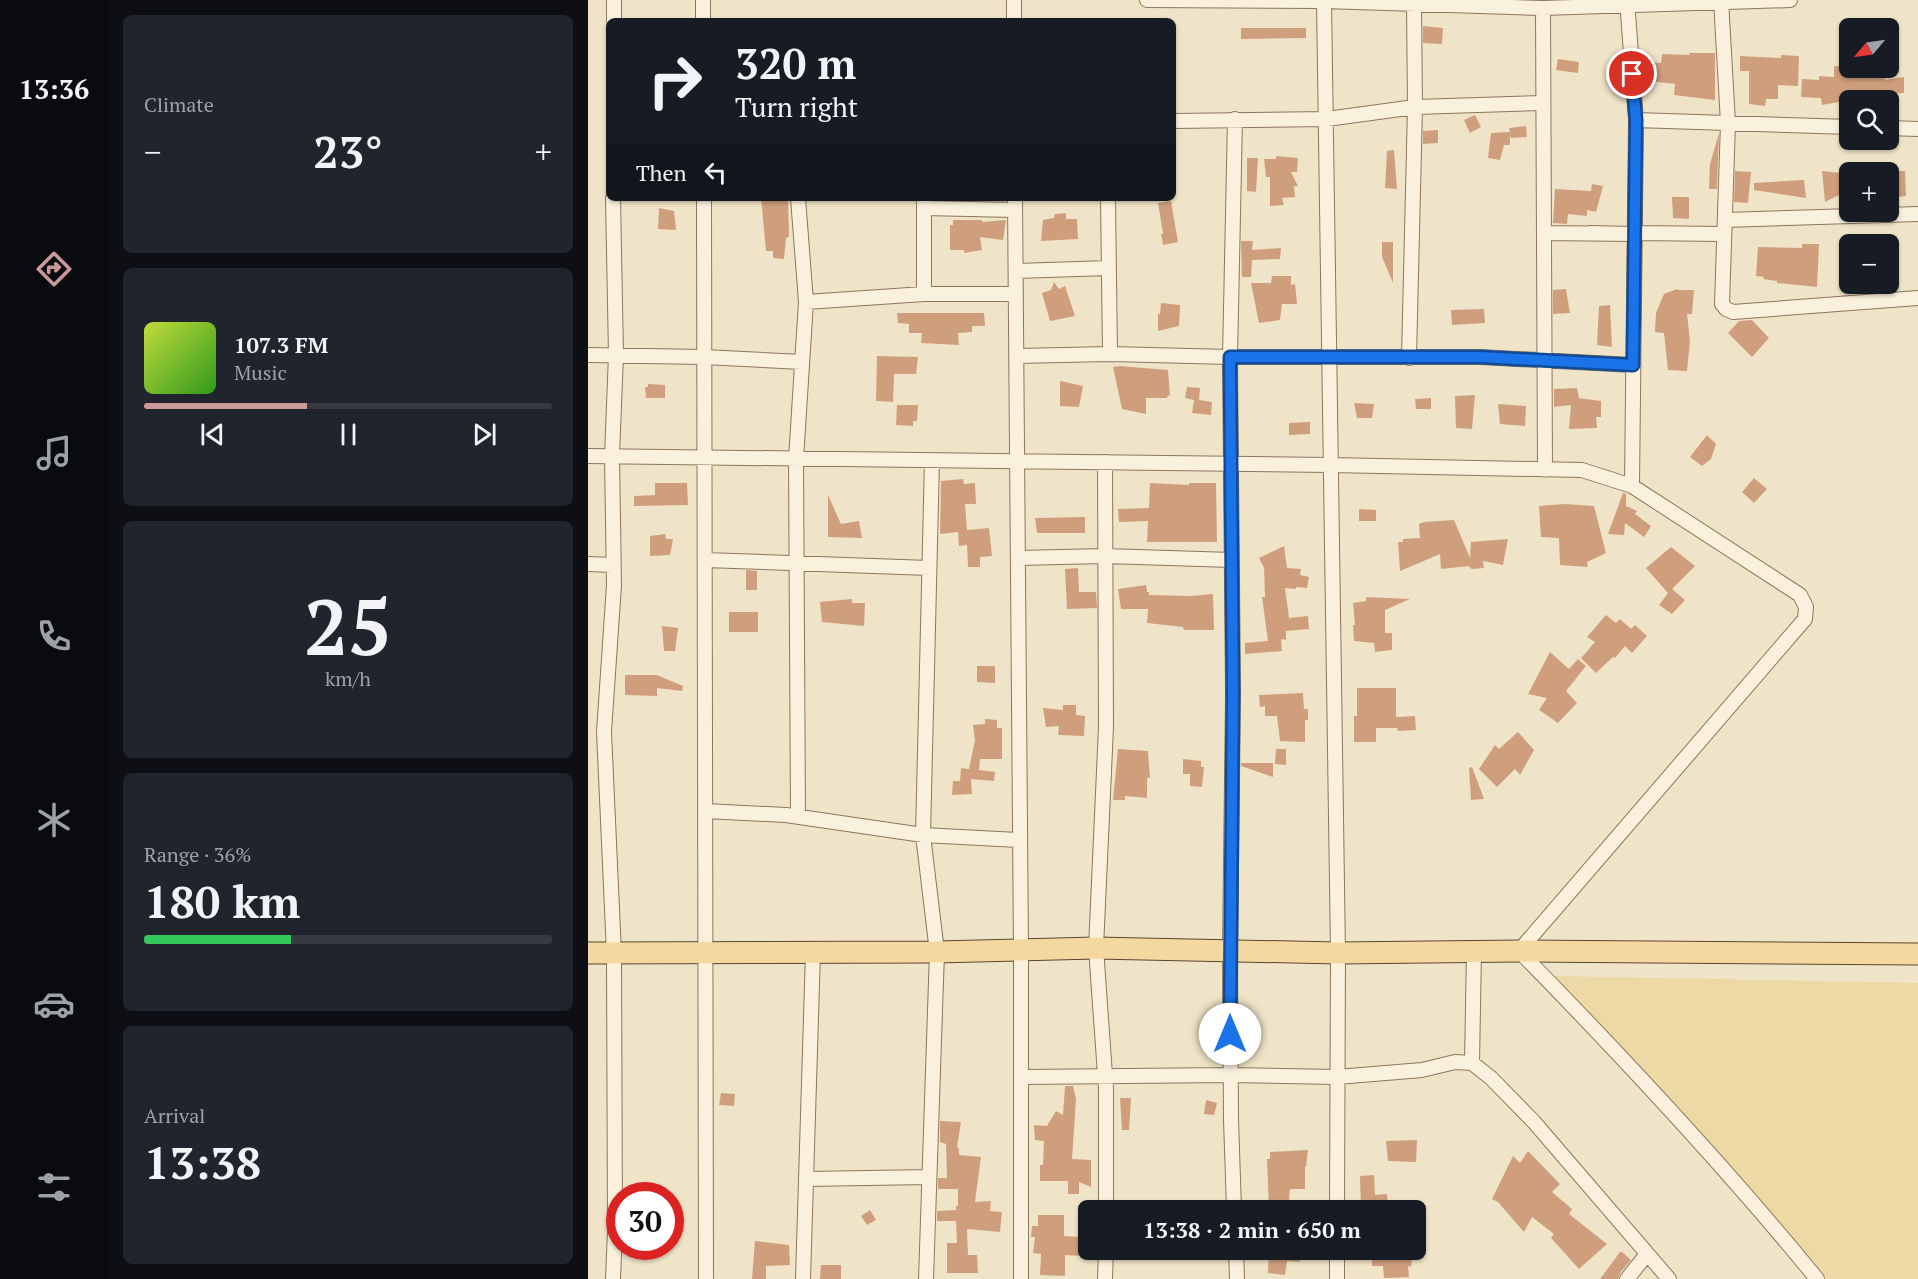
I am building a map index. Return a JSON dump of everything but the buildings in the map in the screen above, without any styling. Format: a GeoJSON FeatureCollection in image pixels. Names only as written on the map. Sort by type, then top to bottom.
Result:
{"type":"FeatureCollection","features":[{"type":"Feature","properties":{"kind":"main road"},"geometry":{"type":"LineString","coordinates":[[588,953],[937,952],[1096,948],[1338,953],[1519,951],[1918,954]]}},
{"type":"Feature","properties":{"kind":"street"},"geometry":{"type":"LineString","coordinates":[[614,0],[614,18]]}},
{"type":"Feature","properties":{"kind":"street"},"geometry":{"type":"LineString","coordinates":[[703,0],[704,18]]}},
{"type":"Feature","properties":{"kind":"street"},"geometry":{"type":"LineString","coordinates":[[1014,0],[1014,18]]}},
{"type":"Feature","properties":{"kind":"street"},"geometry":{"type":"LineString","coordinates":[[1148,0],[1543,8],[1627,2],[1790,0]]}},
{"type":"Feature","properties":{"kind":"street"},"geometry":{"type":"LineString","coordinates":[[1721,1],[1728,123],[1722,304],[1733,312],[1918,298]]}},
{"type":"Feature","properties":{"kind":"street"},"geometry":{"type":"LineString","coordinates":[[1324,2],[1338,953],[1337,1200]]}},
{"type":"Feature","properties":{"kind":"street"},"geometry":{"type":"LineString","coordinates":[[1627,2],[1636,120],[1632,486]]}},
{"type":"Feature","properties":{"kind":"street"},"geometry":{"type":"LineString","coordinates":[[1409,358],[1415,107],[1414,4]]}},
{"type":"Feature","properties":{"kind":"street"},"geometry":{"type":"LineString","coordinates":[[1543,8],[1545,470]]}},
{"type":"Feature","properties":{"kind":"street"},"geometry":{"type":"LineString","coordinates":[[1176,121],[1327,119],[1415,107],[1543,103]]}},
{"type":"Feature","properties":{"kind":"street"},"geometry":{"type":"LineString","coordinates":[[1234,1200],[1230,1075],[1233,693],[1230,357],[1235,119]]}},
{"type":"Feature","properties":{"kind":"street"},"geometry":{"type":"LineString","coordinates":[[1636,120],[1839,127]]}},
{"type":"Feature","properties":{"kind":"street"},"geometry":{"type":"LineString","coordinates":[[1899,128],[1918,129]]}},
{"type":"Feature","properties":{"kind":"street"},"geometry":{"type":"LineString","coordinates":[[613,201],[616,356],[612,456],[613,565],[604,732],[614,953],[615,1231],[613,1279]]}},
{"type":"Feature","properties":{"kind":"street"},"geometry":{"type":"LineString","coordinates":[[704,201],[706,1279]]}},
{"type":"Feature","properties":{"kind":"street"},"geometry":{"type":"LineString","coordinates":[[798,201],[806,302],[796,459],[798,817]]}},
{"type":"Feature","properties":{"kind":"street"},"geometry":{"type":"LineString","coordinates":[[1108,201],[1110,354]]}},
{"type":"Feature","properties":{"kind":"street"},"geometry":{"type":"LineString","coordinates":[[924,294],[924,203],[1015,204],[1021,951],[1021,1279]]}},
{"type":"Feature","properties":{"kind":"street"},"geometry":{"type":"LineString","coordinates":[[1635,233],[1918,214]]}},
{"type":"Feature","properties":{"kind":"street"},"geometry":{"type":"LineString","coordinates":[[1544,232],[1633,234],[1590,233]]}},
{"type":"Feature","properties":{"kind":"street"},"geometry":{"type":"LineString","coordinates":[[1016,271],[1109,268]]}},
{"type":"Feature","properties":{"kind":"street"},"geometry":{"type":"LineString","coordinates":[[806,302],[924,294],[1016,294]]}},
{"type":"Feature","properties":{"kind":"street"},"geometry":{"type":"LineString","coordinates":[[1016,356],[1110,354],[1328,358],[1480,357],[1633,365]]}},
{"type":"Feature","properties":{"kind":"street"},"geometry":{"type":"LineString","coordinates":[[588,355],[802,362]]}},
{"type":"Feature","properties":{"kind":"street"},"geometry":{"type":"LineString","coordinates":[[588,456],[1330,465],[1582,471],[1632,486],[1800,595],[1806,608],[1805,620],[1519,951],[1624,1059],[1781,1234],[1818,1279]]}},
{"type":"Feature","properties":{"kind":"street"},"geometry":{"type":"LineString","coordinates":[[926,1279],[937,952],[922,835],[932,460]]}},
{"type":"Feature","properties":{"kind":"street"},"geometry":{"type":"LineString","coordinates":[[1105,462],[1106,727],[1096,948],[1106,1076],[1106,1200]]}},
{"type":"Feature","properties":{"kind":"street"},"geometry":{"type":"LineString","coordinates":[[1018,558],[1105,556],[1232,560]]}},
{"type":"Feature","properties":{"kind":"street"},"geometry":{"type":"LineString","coordinates":[[705,560],[929,568]]}},
{"type":"Feature","properties":{"kind":"street"},"geometry":{"type":"LineString","coordinates":[[588,564],[613,565]]}},
{"type":"Feature","properties":{"kind":"street"},"geometry":{"type":"LineString","coordinates":[[705,811],[798,817],[922,835],[1020,840]]}},
{"type":"Feature","properties":{"kind":"street"},"geometry":{"type":"LineString","coordinates":[[1472,1063],[1474,951]]}},
{"type":"Feature","properties":{"kind":"street"},"geometry":{"type":"LineString","coordinates":[[803,1279],[813,952]]}},
{"type":"Feature","properties":{"kind":"street"},"geometry":{"type":"LineString","coordinates":[[1021,1077],[1230,1075],[1337,1077],[1422,1070],[1455,1062],[1472,1063],[1507,1093],[1534,1122],[1669,1279]]}},
{"type":"Feature","properties":{"kind":"street"},"geometry":{"type":"LineString","coordinates":[[806,1179],[929,1177]]}},
{"type":"Feature","properties":{"kind":"street"},"geometry":{"type":"LineString","coordinates":[[1627,1279],[1647,1254]]}},
{"type":"Feature","properties":{"kind":"street"},"geometry":{"type":"LineString","coordinates":[[1105,1279],[1106,1260]]}},
{"type":"Feature","properties":{"kind":"street"},"geometry":{"type":"LineString","coordinates":[[1236,1260],[1237,1279]]}},
{"type":"Feature","properties":{"kind":"street"},"geometry":{"type":"LineString","coordinates":[[1337,1260],[1337,1279]]}},
{"type":"Feature","properties":{"kind":"sand"},"geometry":{"type":"Polygon","coordinates":[[[1554,976],[1918,983],[1918,1279],[1816,1279],[1554,976]]]}},
{"type":"Feature","properties":{"kind":"route"},"geometry":{"type":"LineString","coordinates":[[1230,1034],[1233,693],[1230,357],[1480,357],[1633,365],[1636,120],[1632,74]]}}]}
